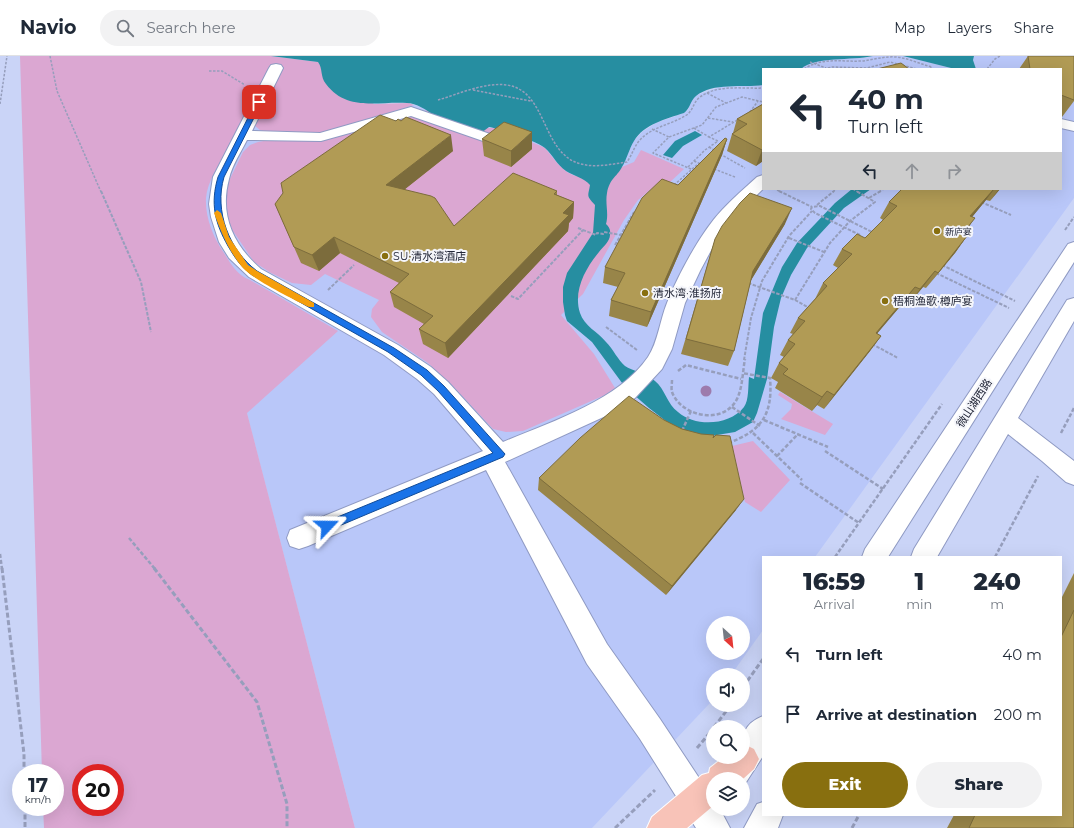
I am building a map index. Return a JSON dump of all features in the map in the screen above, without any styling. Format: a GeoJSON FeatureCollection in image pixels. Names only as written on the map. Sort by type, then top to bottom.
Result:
{"type":"FeatureCollection","features":[{"type":"Feature","properties":{"kind":"main road"},"geometry":{"type":"LineString","coordinates":[[663,828],[706,811]]}},
{"type":"Feature","properties":{"kind":"street"},"geometry":{"type":"LineString","coordinates":[[276,68],[221,177],[217,189],[218,216],[222,229],[230,244],[245,266],[255,273],[391,350],[424,373],[441,388],[495,456],[597,654],[706,810]]}},
{"type":"Feature","properties":{"kind":"street"},"geometry":{"type":"LineString","coordinates":[[243,135],[322,137],[411,111],[488,138]]}},
{"type":"Feature","properties":{"kind":"street"},"geometry":{"type":"LineString","coordinates":[[1062,123],[1074,127]]}},
{"type":"Feature","properties":{"kind":"street"},"geometry":{"type":"LineString","coordinates":[[299,538],[495,456],[615,401],[628,392],[655,363],[662,349],[676,303],[691,271],[709,239],[727,214],[756,179]]}},
{"type":"Feature","properties":{"kind":"street","name":"微山湖西路"},"geometry":{"type":"LineString","coordinates":[[875,556],[1074,248]]}},
{"type":"Feature","properties":{"kind":"street"},"geometry":{"type":"LineString","coordinates":[[924,556],[1074,305]]}},
{"type":"Feature","properties":{"kind":"street"},"geometry":{"type":"LineString","coordinates":[[1005,420],[1050,454],[1074,475]]}},
{"type":"Feature","properties":{"kind":"street"},"geometry":{"type":"LineString","coordinates":[[738,769],[762,732]]}},
{"type":"Feature","properties":{"kind":"street"},"geometry":{"type":"LineString","coordinates":[[760,828],[767,816]]}},
{"type":"Feature","properties":{"kind":"path"},"geometry":{"type":"LineString","coordinates":[[0,104],[6,56]]}},
{"type":"Feature","properties":{"kind":"path"},"geometry":{"type":"LineString","coordinates":[[50,56],[53,77],[59,98],[141,282],[152,332]]}},
{"type":"Feature","properties":{"kind":"path"},"geometry":{"type":"LineString","coordinates":[[989,68],[995,59],[1000,56]]}},
{"type":"Feature","properties":{"kind":"path"},"geometry":{"type":"LineString","coordinates":[[892,57],[896,63]]}},
{"type":"Feature","properties":{"kind":"path"},"geometry":{"type":"LineString","coordinates":[[805,68],[810,62],[824,59],[862,61],[892,57],[901,58],[932,67],[931,68]]}},
{"type":"Feature","properties":{"kind":"path"},"geometry":{"type":"LineString","coordinates":[[810,62],[823,68]]}},
{"type":"Feature","properties":{"kind":"path"},"geometry":{"type":"LineString","coordinates":[[873,68],[896,63],[914,68]]}},
{"type":"Feature","properties":{"kind":"path"},"geometry":{"type":"LineString","coordinates":[[832,68],[854,68]]}},
{"type":"Feature","properties":{"kind":"path"},"geometry":{"type":"LineString","coordinates":[[209,72],[222,71],[242,83],[265,91]]}},
{"type":"Feature","properties":{"kind":"path"},"geometry":{"type":"LineString","coordinates":[[437,101],[472,90],[499,84],[514,86],[525,93],[532,102],[559,151],[570,161],[576,164],[607,165],[627,162],[639,141],[652,129],[689,113],[695,101],[707,93],[722,90],[762,88]]}},
{"type":"Feature","properties":{"kind":"path"},"geometry":{"type":"LineString","coordinates":[[472,90],[532,102]]}},
{"type":"Feature","properties":{"kind":"path"},"geometry":{"type":"LineString","coordinates":[[707,93],[726,103]]}},
{"type":"Feature","properties":{"kind":"path"},"geometry":{"type":"LineString","coordinates":[[691,169],[653,154],[669,138],[702,125],[713,109],[742,97],[748,97],[762,102]]}},
{"type":"Feature","properties":{"kind":"path"},"geometry":{"type":"LineString","coordinates":[[749,113],[758,101]]}},
{"type":"Feature","properties":{"kind":"path"},"geometry":{"type":"LineString","coordinates":[[754,106],[759,108]]}},
{"type":"Feature","properties":{"kind":"path"},"geometry":{"type":"LineString","coordinates":[[709,137],[744,116]]}},
{"type":"Feature","properties":{"kind":"path"},"geometry":{"type":"LineString","coordinates":[[708,118],[733,122]]}},
{"type":"Feature","properties":{"kind":"path"},"geometry":{"type":"LineString","coordinates":[[688,167],[709,147],[718,142],[694,128]]}},
{"type":"Feature","properties":{"kind":"path"},"geometry":{"type":"LineString","coordinates":[[652,129],[669,138]]}},
{"type":"Feature","properties":{"kind":"path"},"geometry":{"type":"LineString","coordinates":[[709,147],[756,179]]}},
{"type":"Feature","properties":{"kind":"path"},"geometry":{"type":"LineString","coordinates":[[694,161],[706,166]]}},
{"type":"Feature","properties":{"kind":"path"},"geometry":{"type":"LineString","coordinates":[[673,186],[699,163]]}},
{"type":"Feature","properties":{"kind":"path"},"geometry":{"type":"LineString","coordinates":[[713,168],[756,179]]}},
{"type":"Feature","properties":{"kind":"path"},"geometry":{"type":"LineString","coordinates":[[777,190],[812,207],[820,206],[878,234]]}},
{"type":"Feature","properties":{"kind":"path"},"geometry":{"type":"LineString","coordinates":[[816,206],[835,190]]}},
{"type":"Feature","properties":{"kind":"path"},"geometry":{"type":"LineString","coordinates":[[795,300],[824,252],[843,227],[875,202],[855,190]]}},
{"type":"Feature","properties":{"kind":"path"},"geometry":{"type":"LineString","coordinates":[[869,199],[882,190]]}},
{"type":"Feature","properties":{"kind":"path"},"geometry":{"type":"LineString","coordinates":[[978,201],[1011,215]]}},
{"type":"Feature","properties":{"kind":"path"},"geometry":{"type":"LineString","coordinates":[[741,379],[693,366],[686,366],[674,375],[671,391],[676,400],[683,407],[703,415],[715,416],[727,412],[736,403],[739,394],[751,318],[762,281],[789,238],[812,211],[812,207]]}},
{"type":"Feature","properties":{"kind":"path"},"geometry":{"type":"LineString","coordinates":[[615,245],[636,210]]}},
{"type":"Feature","properties":{"kind":"path"},"geometry":{"type":"LineString","coordinates":[[812,211],[865,238]]}},
{"type":"Feature","properties":{"kind":"path"},"geometry":{"type":"LineString","coordinates":[[578,228],[596,235],[597,233],[603,234],[604,232],[621,235]]}},
{"type":"Feature","properties":{"kind":"path"},"geometry":{"type":"LineString","coordinates":[[511,296],[518,299],[583,230]]}},
{"type":"Feature","properties":{"kind":"path"},"geometry":{"type":"LineString","coordinates":[[789,238],[824,252]]}},
{"type":"Feature","properties":{"kind":"path"},"geometry":{"type":"LineString","coordinates":[[935,262],[1015,301]]}},
{"type":"Feature","properties":{"kind":"path"},"geometry":{"type":"LineString","coordinates":[[311,305],[354,266]]}},
{"type":"Feature","properties":{"kind":"path"},"geometry":{"type":"LineString","coordinates":[[936,273],[1010,309]]}},
{"type":"Feature","properties":{"kind":"path"},"geometry":{"type":"LineString","coordinates":[[768,291],[786,296],[816,312]]}},
{"type":"Feature","properties":{"kind":"path"},"geometry":{"type":"LineString","coordinates":[[871,343],[898,358]]}},
{"type":"Feature","properties":{"kind":"path"},"geometry":{"type":"LineString","coordinates":[[722,443],[739,440],[753,433],[764,420],[771,402],[772,389],[770,378],[742,373]]}},
{"type":"Feature","properties":{"kind":"path"},"geometry":{"type":"LineString","coordinates":[[732,407],[760,426]]}},
{"type":"Feature","properties":{"kind":"path"},"geometry":{"type":"LineString","coordinates":[[996,556],[1074,408]]}},
{"type":"Feature","properties":{"kind":"path"},"geometry":{"type":"LineString","coordinates":[[679,436],[691,411]]}},
{"type":"Feature","properties":{"kind":"path"},"geometry":{"type":"LineString","coordinates":[[764,420],[828,447]]}},
{"type":"Feature","properties":{"kind":"path"},"geometry":{"type":"LineString","coordinates":[[753,433],[802,480]]}},
{"type":"Feature","properties":{"kind":"path"},"geometry":{"type":"LineString","coordinates":[[778,456],[798,434]]}},
{"type":"Feature","properties":{"kind":"path"},"geometry":{"type":"LineString","coordinates":[[825,451],[883,489]]}},
{"type":"Feature","properties":{"kind":"path"},"geometry":{"type":"LineString","coordinates":[[800,483],[859,523]]}},
{"type":"Feature","properties":{"kind":"path"},"geometry":{"type":"LineString","coordinates":[[129,538],[152,565],[257,702],[287,804],[287,828]]}},
{"type":"Feature","properties":{"kind":"path"},"geometry":{"type":"LineString","coordinates":[[0,554],[24,764]]}},
{"type":"Feature","properties":{"kind":"path"},"geometry":{"type":"LineString","coordinates":[[750,678],[762,660]]}},
{"type":"Feature","properties":{"kind":"path"},"geometry":{"type":"LineString","coordinates":[[719,720],[726,712]]}},
{"type":"Feature","properties":{"kind":"path"},"geometry":{"type":"LineString","coordinates":[[25,816],[25,828]]}},
{"type":"Feature","properties":{"kind":"path"},"geometry":{"type":"LineString","coordinates":[[852,828],[858,816]]}},
{"type":"Feature","properties":{"kind":"shaded area"},"geometry":{"type":"Polygon","coordinates":[[[20,56],[271,56],[318,62],[374,104],[409,103],[414,105],[325,133],[266,132],[260,130],[254,125],[259,89],[214,174],[207,192],[206,205],[208,220],[213,234],[232,265],[241,275],[338,331],[247,413],[355,828],[44,828],[43,816],[64,816],[64,764],[42,764],[20,56]]]}},
{"type":"Feature","properties":{"kind":"shaded area"},"geometry":{"type":"Polygon","coordinates":[[[271,56],[873,56],[824,60],[815,62],[802,68],[762,68],[762,85],[719,87],[703,92],[694,98],[684,113],[649,126],[638,135],[632,144],[620,171],[611,181],[607,193],[606,224],[610,230],[610,237],[585,273],[579,289],[578,297],[580,313],[585,322],[603,338],[625,366],[648,376],[655,381],[674,409],[685,417],[693,420],[702,422],[721,421],[730,418],[744,407],[748,397],[749,377],[754,379],[763,313],[782,267],[797,243],[835,203],[851,190],[870,190],[844,208],[807,248],[791,275],[781,298],[774,327],[767,379],[753,422],[735,432],[711,436],[693,434],[671,425],[625,387],[592,342],[567,321],[563,302],[563,287],[567,273],[593,233],[595,205],[588,194],[590,185],[588,183],[563,169],[541,145],[527,139],[489,127],[481,133],[433,115],[421,107],[410,103],[364,103],[353,102],[343,98],[334,93],[326,84],[318,62],[271,56]]]}},
{"type":"Feature","properties":{"kind":"shaded area"},"geometry":{"type":"Polygon","coordinates":[[[873,56],[903,56],[951,68],[802,68],[808,61],[819,57],[865,58],[873,56]]]}},
{"type":"Feature","properties":{"kind":"shaded area"},"geometry":{"type":"Polygon","coordinates":[[[903,56],[974,56],[973,60],[976,68],[951,68],[903,56]]]}},
{"type":"Feature","properties":{"kind":"shaded area"},"geometry":{"type":"Polygon","coordinates":[[[974,56],[1074,56],[1074,198],[816,556],[762,556],[762,631],[750,648],[750,616],[706,616],[706,660],[742,660],[736,668],[706,668],[706,707],[592,828],[355,828],[246,410],[120,113],[411,104],[622,167],[633,142],[642,132],[656,123],[684,113],[688,110],[690,103],[697,95],[720,87],[762,85],[762,190],[1062,190],[1062,68],[976,68],[973,60],[974,56]]]}},
{"type":"Feature","properties":{"kind":"shaded area"},"geometry":{"type":"Polygon","coordinates":[[[428,110],[487,128],[495,128],[541,146],[545,148],[558,164],[567,172],[575,176],[622,167],[634,162],[641,150],[684,169],[667,185],[660,182],[638,200],[624,220],[583,294],[561,315],[594,354],[615,388],[605,395],[523,431],[506,432],[493,429],[452,385],[428,363],[382,332],[371,317],[372,309],[379,300],[325,274],[311,285],[292,283],[271,273],[254,262],[233,231],[229,222],[225,196],[227,185],[243,152],[250,145],[275,139],[310,140],[428,110]]]}},
{"type":"Feature","properties":{"kind":"shaded area"},"geometry":{"type":"Polygon","coordinates":[[[695,131],[702,135],[683,146],[672,158],[663,155],[675,141],[695,131]]]}},
{"type":"Feature","properties":{"kind":"shaded area"},"geometry":{"type":"Polygon","coordinates":[[[780,392],[833,424],[825,435],[781,419],[791,409],[792,404],[778,395],[780,392]]]}},
{"type":"Feature","properties":{"kind":"shaded area"},"geometry":{"type":"Polygon","coordinates":[[[753,441],[790,480],[761,512],[745,502],[732,446],[753,441]]]}},
{"type":"Feature","properties":{"kind":"building"},"geometry":{"type":"Polygon","coordinates":[[[1028,56],[1074,56],[1074,100],[1062,95],[1062,68],[1030,68],[1028,56]]]}},
{"type":"Feature","properties":{"kind":"building"},"geometry":{"type":"Polygon","coordinates":[[[901,63],[908,68],[881,68],[901,63]]]}},
{"type":"Feature","properties":{"kind":"building"},"geometry":{"type":"Polygon","coordinates":[[[762,105],[762,150],[732,134],[747,124],[737,119],[762,105]]]}},
{"type":"Feature","properties":{"kind":"building"},"geometry":{"type":"Polygon","coordinates":[[[380,115],[396,121],[398,119],[401,121],[406,117],[451,135],[386,185],[435,198],[454,226],[513,173],[557,191],[554,194],[574,202],[563,213],[569,215],[445,343],[419,329],[433,316],[390,292],[409,274],[334,237],[312,255],[294,247],[275,204],[283,193],[281,183],[380,115]]]}},
{"type":"Feature","properties":{"kind":"building"},"geometry":{"type":"Polygon","coordinates":[[[504,122],[532,132],[511,151],[482,139],[504,122]]]}},
{"type":"Feature","properties":{"kind":"building"},"geometry":{"type":"Polygon","coordinates":[[[725,138],[727,139],[651,312],[611,300],[625,273],[605,267],[642,198],[662,179],[678,185],[725,138]]]}},
{"type":"Feature","properties":{"kind":"building"},"geometry":{"type":"Polygon","coordinates":[[[901,190],[993,190],[970,216],[975,218],[962,234],[967,236],[938,273],[935,271],[920,289],[915,287],[876,333],[881,336],[834,395],[827,391],[822,397],[783,374],[788,369],[779,363],[795,344],[788,340],[805,321],[798,318],[827,286],[823,283],[852,254],[842,249],[857,234],[865,238],[897,206],[889,202],[901,190]]]}},
{"type":"Feature","properties":{"kind":"building"},"geometry":{"type":"Polygon","coordinates":[[[750,193],[792,208],[753,271],[734,351],[686,339],[715,239],[722,226],[750,193]]]}},
{"type":"Feature","properties":{"kind":"building"},"geometry":{"type":"Polygon","coordinates":[[[629,396],[664,420],[682,429],[701,434],[714,435],[713,438],[716,435],[730,436],[744,499],[672,586],[539,478],[580,438],[629,396]]]}},
{"type":"Feature","properties":{"kind":"building"},"geometry":{"type":"Polygon","coordinates":[[[1074,610],[1074,828],[969,828],[975,816],[1062,816],[1062,635],[1074,610]]]}},
{"type":"Feature","properties":{"kind":"slow traffic"},"geometry":{"type":"LineString","coordinates":[[217,213],[226,237],[245,266],[311,305]]}},
{"type":"Feature","properties":{"kind":"place","name":"新庐宴"},"geometry":{"type":"Point","coordinates":[937,231]}},
{"type":"Feature","properties":{"kind":"place","name":"SU·清水湾酒店"},"geometry":{"type":"Point","coordinates":[385,256]}},
{"type":"Feature","properties":{"kind":"place","name":"清水湾·淮扬府"},"geometry":{"type":"Point","coordinates":[645,293]}},
{"type":"Feature","properties":{"kind":"place","name":"梧桐渔歌·樽庐宴"},"geometry":{"type":"Point","coordinates":[885,301]}},
{"type":"Feature","properties":{"kind":"route"},"geometry":{"type":"LineString","coordinates":[[259,102],[221,177],[217,189],[216,204],[222,229],[240,259],[245,266],[255,273],[391,350],[424,373],[441,388],[500,454],[327,526]]}}]}
